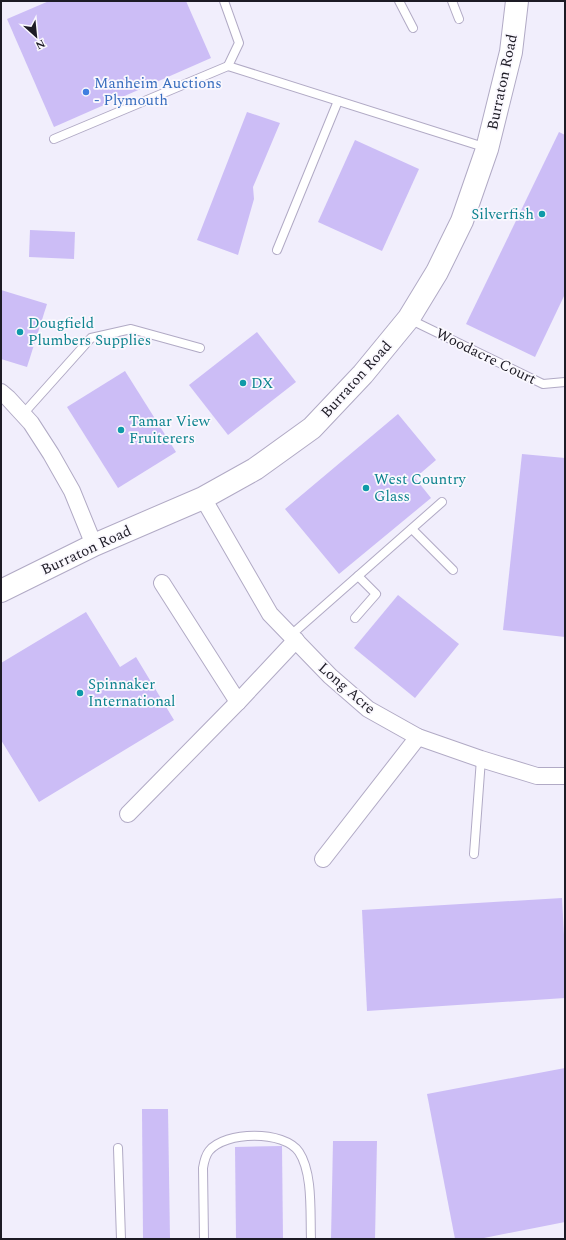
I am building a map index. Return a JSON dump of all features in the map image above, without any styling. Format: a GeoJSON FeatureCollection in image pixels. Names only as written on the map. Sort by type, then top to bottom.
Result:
{"type":"FeatureCollection","features":[{"type":"Feature","properties":{"kind":"street","name":"Burraton Road"},"geometry":{"type":"LineString","coordinates":[[1,591],[94,545],[203,498],[255,469],[312,428],[363,374],[409,318],[437,272],[462,222],[487,149],[511,52],[517,1]]}},
{"type":"Feature","properties":{"kind":"street"},"geometry":{"type":"LineString","coordinates":[[1,392],[23,414],[35,429],[72,491],[94,545]]}},
{"type":"Feature","properties":{"kind":"street","name":"Long Acre"},"geometry":{"type":"LineString","coordinates":[[203,498],[270,614],[330,676],[368,709],[418,737],[481,759],[537,776],[565,776]]}},
{"type":"Feature","properties":{"kind":"street"},"geometry":{"type":"LineString","coordinates":[[162,583],[238,702]]}},
{"type":"Feature","properties":{"kind":"street"},"geometry":{"type":"LineString","coordinates":[[128,814],[238,702],[293,638]]}},
{"type":"Feature","properties":{"kind":"street"},"geometry":{"type":"LineString","coordinates":[[323,859],[418,737]]}},
{"type":"Feature","properties":{"kind":"lane"},"geometry":{"type":"LineString","coordinates":[[224,1],[239,43],[228,66]]}},
{"type":"Feature","properties":{"kind":"lane"},"geometry":{"type":"LineString","coordinates":[[399,1],[413,28]]}},
{"type":"Feature","properties":{"kind":"lane"},"geometry":{"type":"LineString","coordinates":[[452,1],[459,19]]}},
{"type":"Feature","properties":{"kind":"lane"},"geometry":{"type":"LineString","coordinates":[[54,139],[228,66],[487,149]]}},
{"type":"Feature","properties":{"kind":"lane"},"geometry":{"type":"LineString","coordinates":[[277,250],[338,101]]}},
{"type":"Feature","properties":{"kind":"lane","name":"Woodacre Court"},"geometry":{"type":"LineString","coordinates":[[409,318],[543,384],[565,382]]}},
{"type":"Feature","properties":{"kind":"lane"},"geometry":{"type":"LineString","coordinates":[[23,414],[91,338],[131,329],[200,348]]}},
{"type":"Feature","properties":{"kind":"lane"},"geometry":{"type":"LineString","coordinates":[[293,638],[358,576],[442,502]]}},
{"type":"Feature","properties":{"kind":"lane"},"geometry":{"type":"LineString","coordinates":[[412,530],[453,570]]}},
{"type":"Feature","properties":{"kind":"lane"},"geometry":{"type":"LineString","coordinates":[[355,618],[376,594],[358,576]]}},
{"type":"Feature","properties":{"kind":"lane"},"geometry":{"type":"LineString","coordinates":[[474,854],[481,759]]}},
{"type":"Feature","properties":{"kind":"lane"},"geometry":{"type":"LineString","coordinates":[[204,1239],[203,1168],[208,1152],[224,1140],[237,1137],[269,1136],[281,1138],[291,1143],[298,1150],[304,1160],[309,1177],[311,1239]]}},
{"type":"Feature","properties":{"kind":"lane"},"geometry":{"type":"LineString","coordinates":[[118,1148],[121,1239]]}},
{"type":"Feature","properties":{"kind":"shaded area"},"geometry":{"type":"Polygon","coordinates":[[[1,1],[565,1],[565,1239],[1,1239],[1,1]]]}},
{"type":"Feature","properties":{"kind":"building","name":"Manheim Auctions - Plymouth"},"geometry":{"type":"Polygon","coordinates":[[[49,1],[186,1],[211,58],[54,127],[7,19],[49,1]]]}},
{"type":"Feature","properties":{"kind":"building"},"geometry":{"type":"Polygon","coordinates":[[[247,112],[280,123],[253,187],[254,199],[238,255],[197,240],[247,112]]]}},
{"type":"Feature","properties":{"kind":"building","name":"Silverfish"},"geometry":{"type":"Polygon","coordinates":[[[559,132],[565,135],[565,294],[535,357],[466,324],[559,132]]]}},
{"type":"Feature","properties":{"kind":"building"},"geometry":{"type":"Polygon","coordinates":[[[355,140],[419,169],[382,251],[318,222],[355,140]]]}},
{"type":"Feature","properties":{"kind":"building"},"geometry":{"type":"Polygon","coordinates":[[[30,230],[75,232],[74,259],[29,257],[30,230]]]}},
{"type":"Feature","properties":{"kind":"building","name":"Dougfield Plumbers Supplies"},"geometry":{"type":"Polygon","coordinates":[[[1,290],[47,304],[27,367],[1,359],[1,290]]]}},
{"type":"Feature","properties":{"kind":"building","name":"DX"},"geometry":{"type":"Polygon","coordinates":[[[257,332],[296,382],[228,435],[189,385],[257,332]]]}},
{"type":"Feature","properties":{"kind":"building","name":"Tamar View Fruiterers"},"geometry":{"type":"Polygon","coordinates":[[[125,371],[176,452],[118,488],[67,407],[125,371]]]}},
{"type":"Feature","properties":{"kind":"building","name":"West Country Glass"},"geometry":{"type":"Polygon","coordinates":[[[398,414],[436,460],[415,478],[431,498],[339,574],[285,509],[398,414]]]}},
{"type":"Feature","properties":{"kind":"building"},"geometry":{"type":"Polygon","coordinates":[[[522,454],[565,458],[565,637],[503,630],[522,454]]]}},
{"type":"Feature","properties":{"kind":"building"},"geometry":{"type":"Polygon","coordinates":[[[398,595],[459,644],[415,698],[354,648],[398,595]]]}},
{"type":"Feature","properties":{"kind":"building","name":"Spinnaker International"},"geometry":{"type":"Polygon","coordinates":[[[86,612],[120,667],[136,657],[174,720],[39,802],[1,740],[1,663],[86,612]]]}},
{"type":"Feature","properties":{"kind":"building"},"geometry":{"type":"Polygon","coordinates":[[[562,898],[565,954],[565,998],[367,1011],[362,910],[562,898]]]}},
{"type":"Feature","properties":{"kind":"building"},"geometry":{"type":"Polygon","coordinates":[[[565,1068],[565,1222],[479,1239],[455,1239],[427,1094],[565,1068]]]}},
{"type":"Feature","properties":{"kind":"building"},"geometry":{"type":"Polygon","coordinates":[[[142,1109],[168,1109],[170,1239],[143,1239],[142,1109]]]}},
{"type":"Feature","properties":{"kind":"building"},"geometry":{"type":"Polygon","coordinates":[[[333,1141],[377,1141],[375,1239],[331,1239],[333,1141]]]}},
{"type":"Feature","properties":{"kind":"building"},"geometry":{"type":"Polygon","coordinates":[[[282,1146],[283,1239],[236,1239],[235,1147],[282,1146]]]}},
{"type":"Feature","properties":{"kind":"place","name":"Manheim Auctions - Plymouth"},"geometry":{"type":"Point","coordinates":[86,92]}},
{"type":"Feature","properties":{"kind":"place","name":"Silverfish"},"geometry":{"type":"Point","coordinates":[542,214]}},
{"type":"Feature","properties":{"kind":"place","name":"Dougfield Plumbers Supplies"},"geometry":{"type":"Point","coordinates":[20,332]}},
{"type":"Feature","properties":{"kind":"place","name":"DX"},"geometry":{"type":"Point","coordinates":[243,383]}},
{"type":"Feature","properties":{"kind":"place","name":"Tamar View Fruiterers"},"geometry":{"type":"Point","coordinates":[121,430]}},
{"type":"Feature","properties":{"kind":"place","name":"West Country Glass"},"geometry":{"type":"Point","coordinates":[366,488]}},
{"type":"Feature","properties":{"kind":"place","name":"Spinnaker International"},"geometry":{"type":"Point","coordinates":[80,693]}}]}
